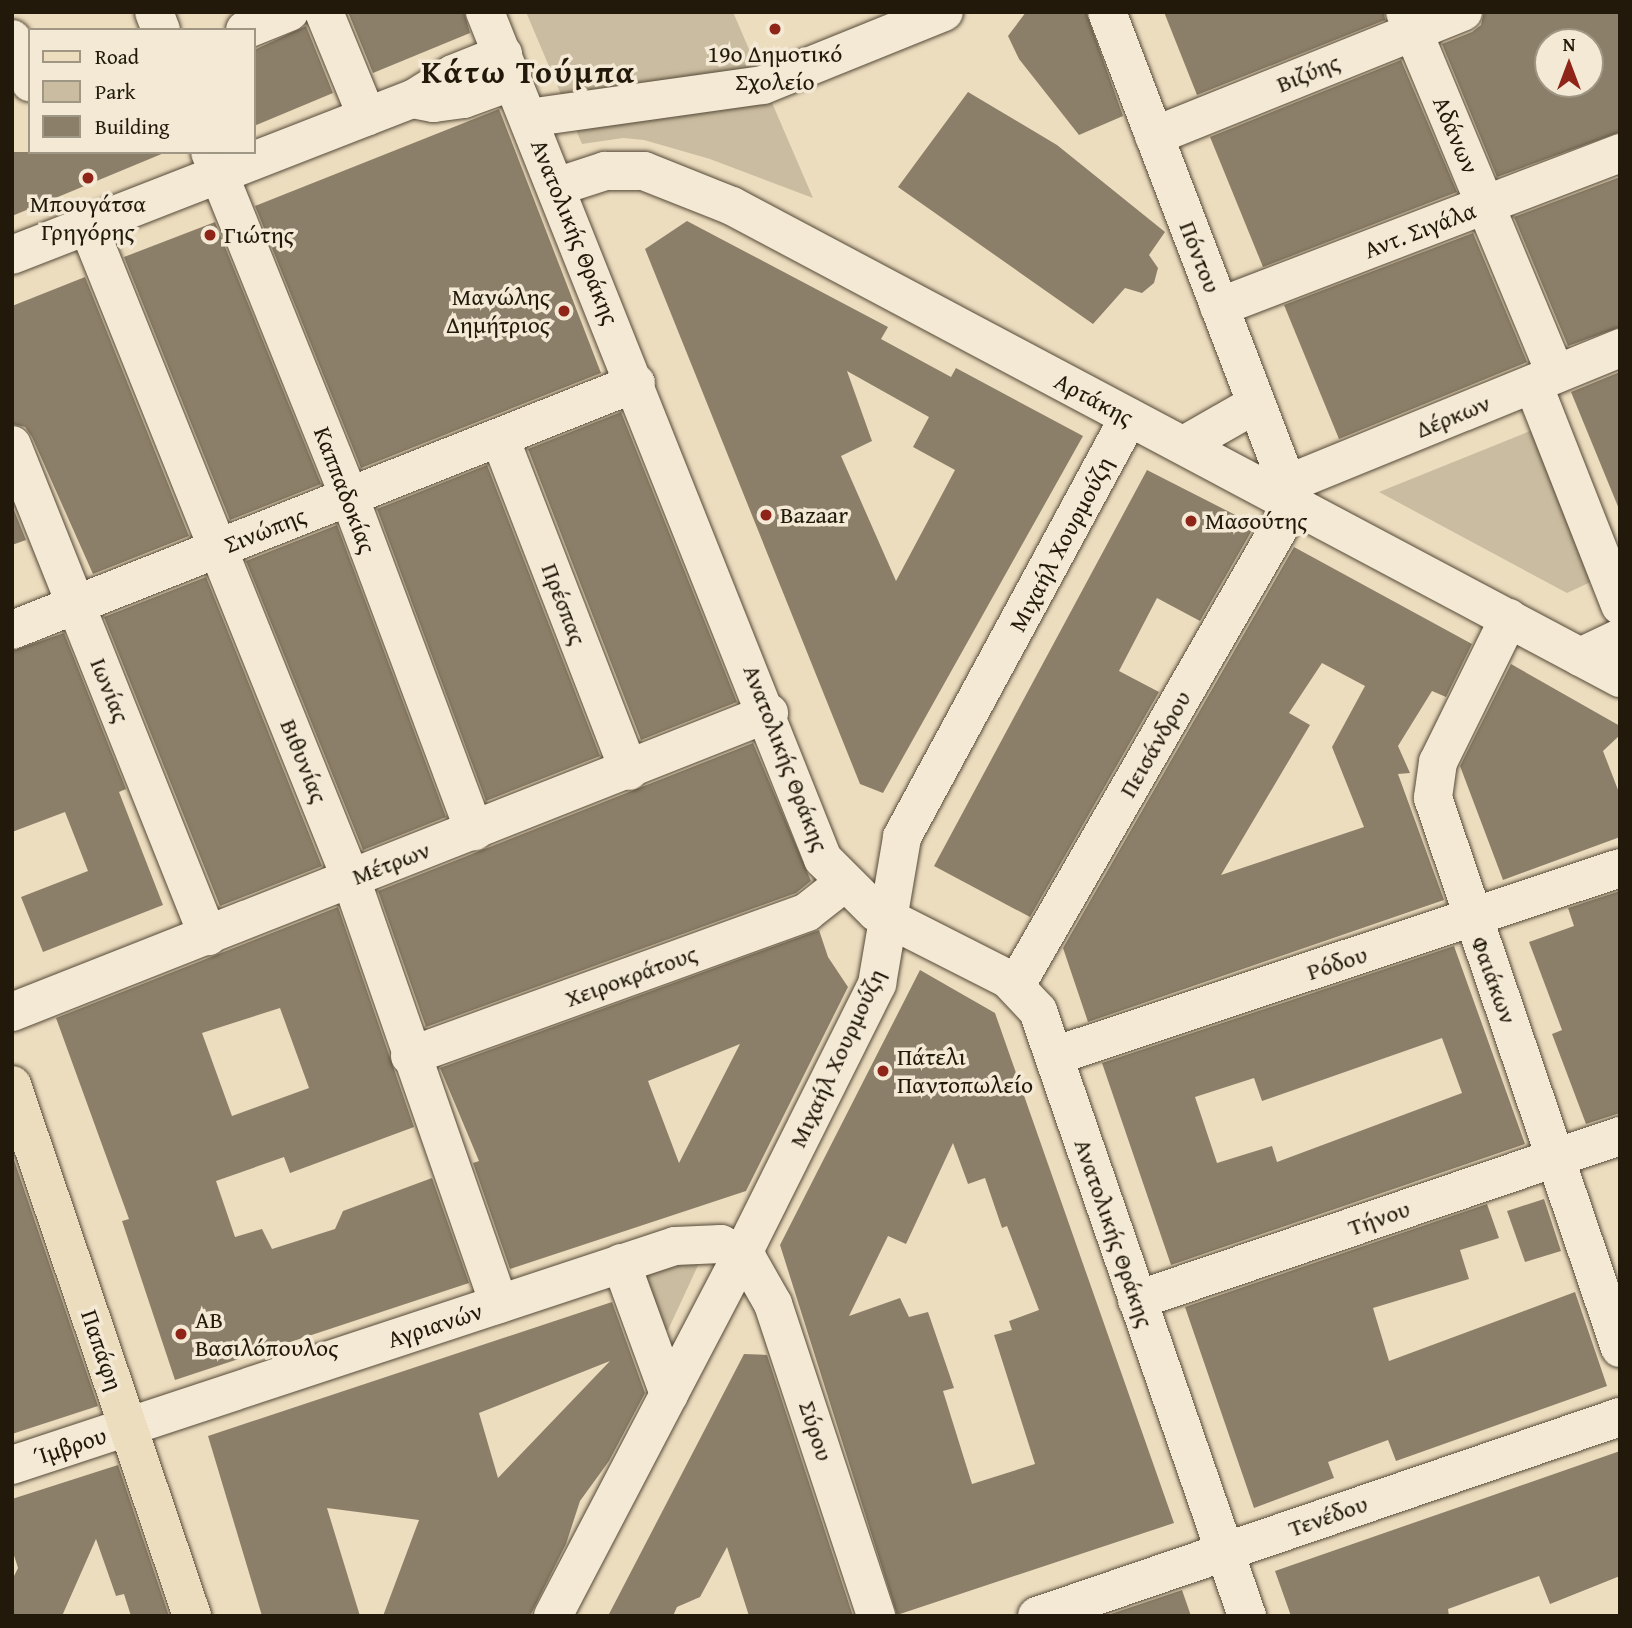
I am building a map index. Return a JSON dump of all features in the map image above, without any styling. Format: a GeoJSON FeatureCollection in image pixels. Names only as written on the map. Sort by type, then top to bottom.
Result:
{"type":"FeatureCollection","features":[{"type":"Feature","properties":{"kind":"main road","name":"Παπάφη"},"geometry":{"type":"LineString","coordinates":[[12,1085],[192,1616]]}},
{"type":"Feature","properties":{"kind":"street"},"geometry":{"type":"LineString","coordinates":[[250,28],[289,12]]}},
{"type":"Feature","properties":{"kind":"street"},"geometry":{"type":"LineString","coordinates":[[324,12],[367,117]]}},
{"type":"Feature","properties":{"kind":"street","name":"Ανατολικής Θράκης"},"geometry":{"type":"LineString","coordinates":[[485,12],[769,713],[817,845],[844,883],[889,920],[1016,985],[1038,1011],[1247,1616]]}},
{"type":"Feature","properties":{"kind":"street"},"geometry":{"type":"LineString","coordinates":[[528,118],[764,85],[944,12]]}},
{"type":"Feature","properties":{"kind":"street","name":"Πόντου"},"geometry":{"type":"LineString","coordinates":[[1107,12],[1291,493]]}},
{"type":"Feature","properties":{"kind":"street","name":"Βιζύης"},"geometry":{"type":"LineString","coordinates":[[1154,136],[1409,22],[1463,12]]}},
{"type":"Feature","properties":{"kind":"street","name":"Αδάνων"},"geometry":{"type":"LineString","coordinates":[[1409,22],[1486,205],[1620,605]]}},
{"type":"Feature","properties":{"kind":"street"},"geometry":{"type":"LineString","coordinates":[[12,39],[28,77]]}},
{"type":"Feature","properties":{"kind":"street"},"geometry":{"type":"LineString","coordinates":[[256,151],[367,117],[413,99],[434,103],[464,99],[508,68]]}},
{"type":"Feature","properties":{"kind":"street","name":"Αντ. Σιγάλα"},"geometry":{"type":"LineString","coordinates":[[1219,307],[1620,153]]}},
{"type":"Feature","properties":{"kind":"street"},"geometry":{"type":"LineString","coordinates":[[12,255],[88,226],[215,163],[245,154]]}},
{"type":"Feature","properties":{"kind":"street","name":"Καππαδοκίας"},"geometry":{"type":"LineString","coordinates":[[215,163],[349,496],[474,831]]}},
{"type":"Feature","properties":{"kind":"street","name":"Αρτάκης"},"geometry":{"type":"LineString","coordinates":[[556,187],[605,171],[627,169],[678,182],[732,206],[1129,418],[1291,493],[1509,618],[1620,678]]}},
{"type":"Feature","properties":{"kind":"street","name":"Βιθυνίας"},"geometry":{"type":"LineString","coordinates":[[88,226],[220,548],[351,879],[410,1056],[499,1304]]}},
{"type":"Feature","properties":{"kind":"street","name":"Δέρκων"},"geometry":{"type":"LineString","coordinates":[[1291,493],[1620,348]]}},
{"type":"Feature","properties":{"kind":"street","name":"Σινώπης"},"geometry":{"type":"LineString","coordinates":[[12,630],[77,607],[636,383]]}},
{"type":"Feature","properties":{"kind":"street"},"geometry":{"type":"LineString","coordinates":[[1184,445],[1256,404]]}},
{"type":"Feature","properties":{"kind":"street","name":"Μιχαήλ Χουρμούζη"},"geometry":{"type":"LineString","coordinates":[[553,1616],[743,1253],[877,984],[902,837],[1129,418]]}},
{"type":"Feature","properties":{"kind":"street","name":"Πρέσπας"},"geometry":{"type":"LineString","coordinates":[[500,438],[629,771]]}},
{"type":"Feature","properties":{"kind":"street","name":"Ιωνίας"},"geometry":{"type":"LineString","coordinates":[[12,444],[208,936]]}},
{"type":"Feature","properties":{"kind":"street","name":"Πεισάνδρου"},"geometry":{"type":"LineString","coordinates":[[1016,985],[1291,493]]}},
{"type":"Feature","properties":{"kind":"street","name":"Φαιάκων"},"geometry":{"type":"LineString","coordinates":[[1509,618],[1433,780],[1435,807],[1557,1157],[1620,1348]]}},
{"type":"Feature","properties":{"kind":"street"},"geometry":{"type":"LineString","coordinates":[[1580,657],[1620,638]]}},
{"type":"Feature","properties":{"kind":"street","name":"Μέτρων"},"geometry":{"type":"LineString","coordinates":[[12,1012],[629,771],[769,713]]}},
{"type":"Feature","properties":{"kind":"street","name":"Ρόδου"},"geometry":{"type":"LineString","coordinates":[[1054,1056],[1620,868]]}},
{"type":"Feature","properties":{"kind":"street","name":"Χειροκράτους"},"geometry":{"type":"LineString","coordinates":[[410,1056],[807,912],[844,883]]}},
{"type":"Feature","properties":{"kind":"street","name":"Τήνου"},"geometry":{"type":"LineString","coordinates":[[1137,1300],[1620,1136]]}},
{"type":"Feature","properties":{"kind":"street","name":"Αγριανών"},"geometry":{"type":"LineString","coordinates":[[128,1427],[689,1242],[721,1244],[743,1253]]}},
{"type":"Feature","properties":{"kind":"street","name":"Σύρου"},"geometry":{"type":"LineString","coordinates":[[743,1253],[763,1283],[784,1331],[876,1616]]}},
{"type":"Feature","properties":{"kind":"street"},"geometry":{"type":"LineString","coordinates":[[621,1263],[669,1394]]}},
{"type":"Feature","properties":{"kind":"street","name":"Τενέδου"},"geometry":{"type":"LineString","coordinates":[[1037,1616],[1620,1417]]}},
{"type":"Feature","properties":{"kind":"street","name":"Ίμβρου"},"geometry":{"type":"LineString","coordinates":[[12,1465],[128,1427]]}},
{"type":"Feature","properties":{"kind":"green space"},"geometry":{"type":"Polygon","coordinates":[[[526,12],[733,12],[813,198],[710,159],[644,140],[623,138],[582,144],[526,12]]]}},
{"type":"Feature","properties":{"kind":"green space"},"geometry":{"type":"Polygon","coordinates":[[[1535,429],[1595,580],[1567,593],[1379,492],[1535,429]]]}},
{"type":"Feature","properties":{"kind":"green space"},"geometry":{"type":"Polygon","coordinates":[[[696,1258],[701,1259],[668,1330],[661,1331],[638,1279],[696,1258]]]}},
{"type":"Feature","properties":{"kind":"building"},"geometry":{"type":"Polygon","coordinates":[[[348,12],[464,12],[470,33],[373,73],[348,12]]]}},
{"type":"Feature","properties":{"kind":"building"},"geometry":{"type":"Polygon","coordinates":[[[1026,12],[1086,12],[1123,116],[1079,135],[1019,59],[1008,36],[1026,12]]]}},
{"type":"Feature","properties":{"kind":"building"},"geometry":{"type":"Polygon","coordinates":[[[1164,12],[1384,12],[1385,20],[1197,95],[1164,12]]]}},
{"type":"Feature","properties":{"kind":"building"},"geometry":{"type":"Polygon","coordinates":[[[1484,12],[1620,12],[1620,132],[1497,177],[1442,44],[1472,32],[1481,25],[1484,12]]]}},
{"type":"Feature","properties":{"kind":"building"},"geometry":{"type":"Polygon","coordinates":[[[306,26],[333,93],[256,125],[256,49],[306,26]]]}},
{"type":"Feature","properties":{"kind":"building"},"geometry":{"type":"Polygon","coordinates":[[[1401,60],[1457,192],[1263,267],[1210,137],[1401,60]]]}},
{"type":"Feature","properties":{"kind":"building"},"geometry":{"type":"Polygon","coordinates":[[[968,92],[1057,145],[1165,232],[1149,255],[1158,268],[1154,283],[1142,293],[1125,288],[1093,324],[898,187],[968,92]]]}},
{"type":"Feature","properties":{"kind":"building"},"geometry":{"type":"Polygon","coordinates":[[[499,109],[601,373],[361,468],[255,206],[499,109]]]}},
{"type":"Feature","properties":{"kind":"building"},"geometry":{"type":"Polygon","coordinates":[[[12,152],[162,154],[12,216],[12,152]]]}},
{"type":"Feature","properties":{"kind":"building"},"geometry":{"type":"Polygon","coordinates":[[[1620,177],[1620,327],[1568,346],[1514,217],[1620,177]]]}},
{"type":"Feature","properties":{"kind":"building"},"geometry":{"type":"Polygon","coordinates":[[[687,221],[888,327],[881,339],[951,377],[956,368],[1083,436],[883,793],[860,784],[645,249],[687,221]],[[847,371],[872,441],[841,456],[896,581],[955,470],[913,447],[929,417],[847,371]]]}},
{"type":"Feature","properties":{"kind":"building"},"geometry":{"type":"Polygon","coordinates":[[[215,222],[321,484],[230,520],[124,257],[215,222]]]}},
{"type":"Feature","properties":{"kind":"building"},"geometry":{"type":"Polygon","coordinates":[[[1473,233],[1527,362],[1339,439],[1284,305],[1473,233]]]}},
{"type":"Feature","properties":{"kind":"building"},"geometry":{"type":"Polygon","coordinates":[[[85,277],[189,536],[93,574],[32,437],[25,427],[12,424],[12,306],[85,277]]]}},
{"type":"Feature","properties":{"kind":"building"},"geometry":{"type":"Polygon","coordinates":[[[1620,372],[1620,509],[1619,509],[1571,392],[1620,372]]]}},
{"type":"Feature","properties":{"kind":"building"},"geometry":{"type":"Polygon","coordinates":[[[621,412],[737,702],[641,740],[528,449],[621,412]]]}},
{"type":"Feature","properties":{"kind":"building"},"geometry":{"type":"Polygon","coordinates":[[[487,465],[600,756],[486,801],[377,509],[487,465]]]}},
{"type":"Feature","properties":{"kind":"building"},"geometry":{"type":"Polygon","coordinates":[[[1147,470],[1255,525],[1200,621],[1157,598],[1119,671],[1159,692],[1030,917],[934,866],[1147,470]]]}},
{"type":"Feature","properties":{"kind":"building"},"geometry":{"type":"Polygon","coordinates":[[[12,505],[26,540],[12,545],[12,505]]]}},
{"type":"Feature","properties":{"kind":"building"},"geometry":{"type":"Polygon","coordinates":[[[337,525],[446,817],[363,850],[246,561],[337,525]]]}},
{"type":"Feature","properties":{"kind":"building"},"geometry":{"type":"Polygon","coordinates":[[[1294,547],[1472,644],[1446,697],[1432,691],[1398,746],[1410,773],[1398,774],[1444,900],[1088,1022],[1063,948],[1294,547]],[[1322,663],[1289,713],[1310,725],[1221,875],[1364,827],[1332,747],[1365,686],[1322,663]]]}},
{"type":"Feature","properties":{"kind":"building"},"geometry":{"type":"Polygon","coordinates":[[[206,577],[322,866],[220,906],[104,617],[206,577]]]}},
{"type":"Feature","properties":{"kind":"building"},"geometry":{"type":"Polygon","coordinates":[[[64,633],[126,789],[119,792],[163,905],[43,952],[21,897],[88,871],[65,812],[12,832],[12,651],[64,633]]]}},
{"type":"Feature","properties":{"kind":"building"},"geometry":{"type":"Polygon","coordinates":[[[1511,664],[1620,726],[1620,735],[1603,751],[1620,795],[1620,837],[1503,880],[1460,766],[1511,664]]]}},
{"type":"Feature","properties":{"kind":"building"},"geometry":{"type":"Polygon","coordinates":[[[753,743],[811,881],[796,893],[426,1027],[378,891],[753,743]]]}},
{"type":"Feature","properties":{"kind":"building"},"geometry":{"type":"Polygon","coordinates":[[[1620,891],[1620,1113],[1586,1124],[1552,1034],[1562,1030],[1529,942],[1574,926],[1568,908],[1620,891]]]}},
{"type":"Feature","properties":{"kind":"building"},"geometry":{"type":"Polygon","coordinates":[[[338,907],[414,1127],[290,1173],[284,1157],[216,1181],[235,1237],[262,1229],[272,1249],[335,1229],[343,1211],[432,1178],[469,1283],[175,1380],[122,1221],[129,1219],[56,1018],[338,907]],[[280,1008],[202,1033],[232,1116],[309,1088],[280,1008]]]}},
{"type":"Feature","properties":{"kind":"building"},"geometry":{"type":"Polygon","coordinates":[[[819,930],[828,957],[848,987],[746,1191],[510,1269],[473,1163],[479,1161],[440,1068],[819,930]],[[740,1044],[648,1081],[679,1163],[740,1044]]]}},
{"type":"Feature","properties":{"kind":"building"},"geometry":{"type":"Polygon","coordinates":[[[1454,946],[1525,1144],[1171,1265],[1102,1063],[1454,946]],[[1442,1038],[1262,1101],[1254,1078],[1195,1097],[1217,1163],[1272,1146],[1277,1162],[1462,1093],[1442,1038]]]}},
{"type":"Feature","properties":{"kind":"building"},"geometry":{"type":"Polygon","coordinates":[[[920,970],[995,1013],[1174,1523],[897,1615],[780,1245],[920,970]],[[953,1143],[906,1244],[888,1236],[849,1316],[900,1298],[909,1317],[928,1312],[954,1388],[943,1391],[972,1484],[1035,1464],[994,1335],[1012,1330],[1009,1321],[1039,1310],[1007,1226],[1002,1228],[985,1178],[968,1184],[953,1143]]]}},
{"type":"Feature","properties":{"kind":"building"},"geometry":{"type":"Polygon","coordinates":[[[12,1154],[98,1406],[12,1434],[12,1154]]]}},
{"type":"Feature","properties":{"kind":"building"},"geometry":{"type":"Polygon","coordinates":[[[1544,1199],[1561,1251],[1525,1262],[1507,1211],[1544,1199]]]}},
{"type":"Feature","properties":{"kind":"building"},"geometry":{"type":"Polygon","coordinates":[[[1487,1204],[1499,1238],[1460,1250],[1469,1279],[1373,1308],[1389,1361],[1575,1292],[1607,1386],[1396,1461],[1388,1440],[1328,1462],[1334,1478],[1254,1508],[1185,1307],[1487,1204]]]}},
{"type":"Feature","properties":{"kind":"building"},"geometry":{"type":"Polygon","coordinates":[[[612,1302],[645,1393],[609,1461],[580,1501],[566,1544],[530,1616],[383,1616],[419,1520],[327,1508],[360,1616],[262,1616],[208,1436],[612,1302]],[[610,1361],[479,1413],[498,1478],[610,1361]]]}},
{"type":"Feature","properties":{"kind":"building"},"geometry":{"type":"Polygon","coordinates":[[[744,1354],[767,1355],[853,1616],[749,1616],[727,1547],[700,1597],[677,1607],[673,1616],[608,1616],[744,1354]]]}},
{"type":"Feature","properties":{"kind":"building"},"geometry":{"type":"Polygon","coordinates":[[[1620,1451],[1620,1576],[1550,1604],[1539,1576],[1448,1609],[1449,1616],[1291,1616],[1275,1571],[1620,1451]]]}},
{"type":"Feature","properties":{"kind":"building"},"geometry":{"type":"Polygon","coordinates":[[[118,1465],[169,1616],[131,1616],[124,1594],[116,1596],[96,1539],[62,1616],[12,1616],[12,1580],[18,1568],[12,1549],[12,1499],[118,1465]]]}},
{"type":"Feature","properties":{"kind":"building"},"geometry":{"type":"Polygon","coordinates":[[[1182,1590],[1191,1616],[1105,1616],[1182,1590]]]}},
{"type":"Feature","properties":{"kind":"place","name":"19ο Δημοτικό Σχολείο"},"geometry":{"type":"Point","coordinates":[775,29]}},
{"type":"Feature","properties":{"kind":"place","name":"Μπουγάτσα Γρηγόρης"},"geometry":{"type":"Point","coordinates":[88,178]}},
{"type":"Feature","properties":{"kind":"place","name":"Γιώτης"},"geometry":{"type":"Point","coordinates":[210,235]}},
{"type":"Feature","properties":{"kind":"place","name":"Μανώλης Δημήτριος"},"geometry":{"type":"Point","coordinates":[564,311]}},
{"type":"Feature","properties":{"kind":"place","name":"Bazaar"},"geometry":{"type":"Point","coordinates":[766,515]}},
{"type":"Feature","properties":{"kind":"place","name":"Μασούτης"},"geometry":{"type":"Point","coordinates":[1191,521]}},
{"type":"Feature","properties":{"kind":"place","name":"Πάτελι Παντοπωλείο"},"geometry":{"type":"Point","coordinates":[883,1071]}},
{"type":"Feature","properties":{"kind":"place","name":"ΑΒ Βασιλόπουλος"},"geometry":{"type":"Point","coordinates":[181,1334]}},
{"type":"Feature","properties":{"kind":"district","name":"Κάτω Τούμπα"},"geometry":{"type":"Point","coordinates":[529,72]}}]}
